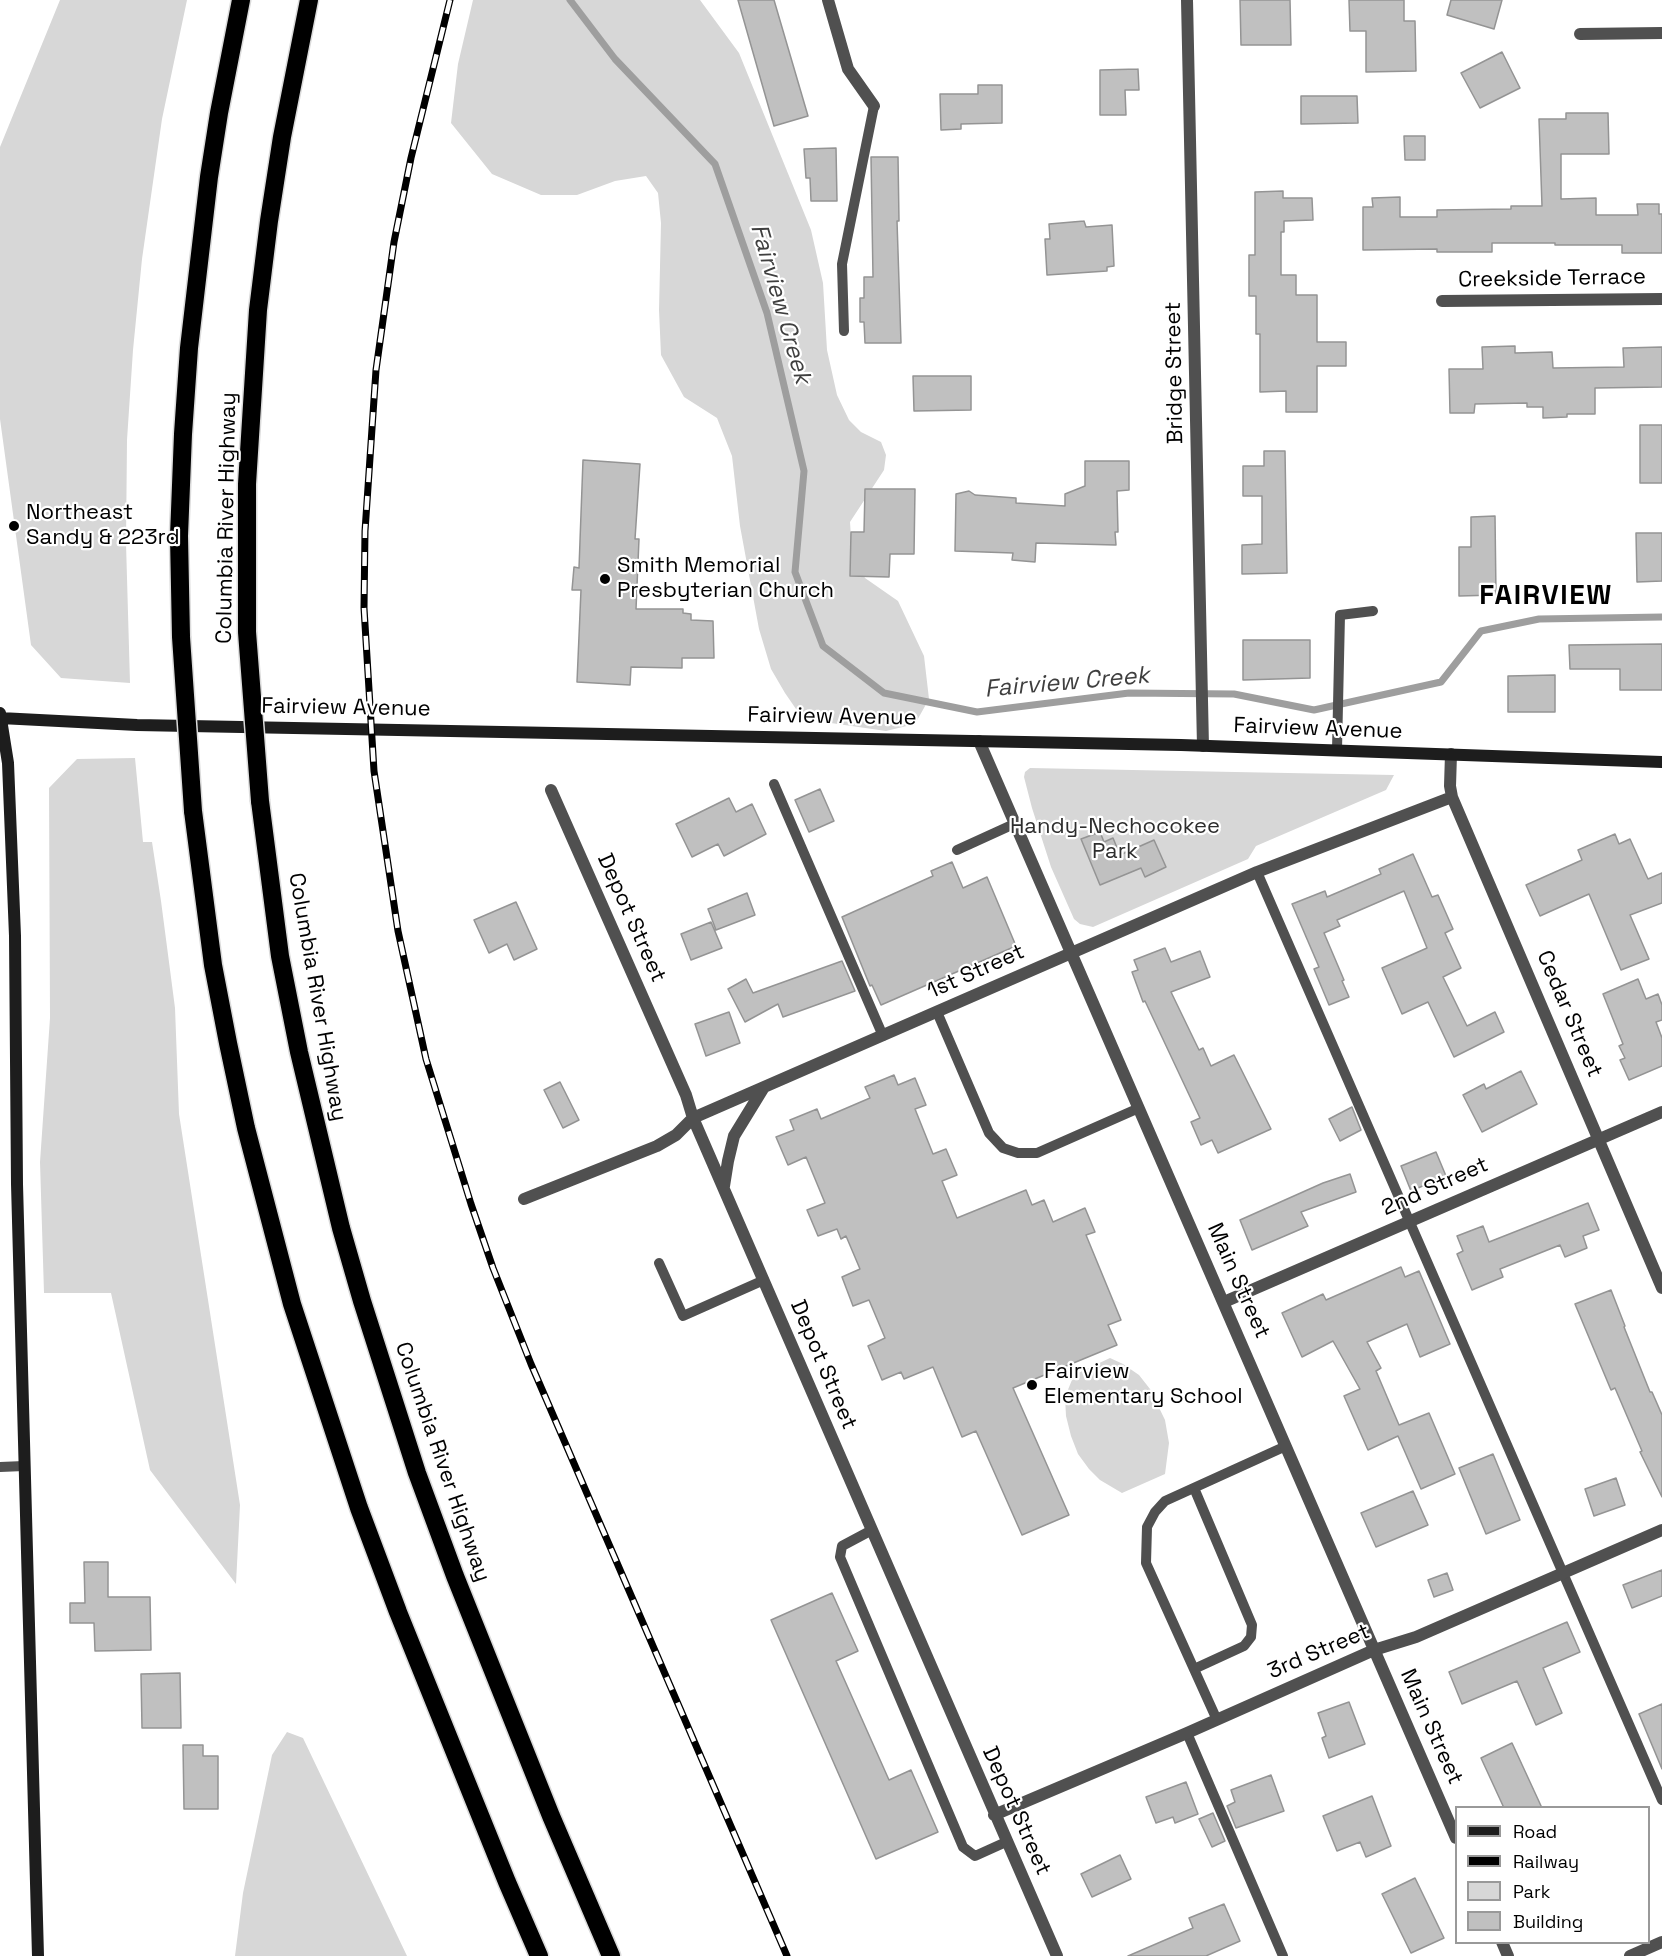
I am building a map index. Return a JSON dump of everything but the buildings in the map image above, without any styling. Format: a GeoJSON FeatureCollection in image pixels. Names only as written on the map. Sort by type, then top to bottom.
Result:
{"type":"FeatureCollection","features":[{"type":"Feature","properties":{"kind":"highway","name":"Columbia River Highway"},"geometry":{"type":"LineString","coordinates":[[241,0],[209,177],[189,348],[179,536],[181,637],[193,811],[213,965],[246,1128],[292,1304],[337,1444],[398,1612],[539,1956]]}},
{"type":"Feature","properties":{"kind":"highway","name":"Columbia River Highway"},"geometry":{"type":"LineString","coordinates":[[309,0],[280,148],[269,221],[258,310],[247,484],[247,632],[260,801],[280,956],[299,1053],[330,1186],[362,1301],[413,1463],[455,1576],[546,1805],[611,1956]]}},
{"type":"Feature","properties":{"kind":"main road","name":"Fairview Avenue"},"geometry":{"type":"LineString","coordinates":[[0,716],[148,725],[1203,746],[1662,762]]}},
{"type":"Feature","properties":{"kind":"main road"},"geometry":{"type":"LineString","coordinates":[[0,716],[8,763],[15,936],[17,1184],[38,1956]]}},
{"type":"Feature","properties":{"kind":"street"},"geometry":{"type":"LineString","coordinates":[[828,0],[848,69],[874,106]]}},
{"type":"Feature","properties":{"kind":"street","name":"Bridge Street"},"geometry":{"type":"LineString","coordinates":[[1187,0],[1203,746]]}},
{"type":"Feature","properties":{"kind":"street"},"geometry":{"type":"LineString","coordinates":[[1580,34],[1662,33]]}},
{"type":"Feature","properties":{"kind":"street","name":"Creekside Terrace"},"geometry":{"type":"LineString","coordinates":[[1442,301],[1662,299]]}},
{"type":"Feature","properties":{"kind":"street","name":"Main Street"},"geometry":{"type":"LineString","coordinates":[[979,741],[1455,1836]]}},
{"type":"Feature","properties":{"kind":"street","name":"Cedar Street"},"geometry":{"type":"LineString","coordinates":[[1451,754],[1452,798],[1662,1288]]}},
{"type":"Feature","properties":{"kind":"street","name":"Depot Street"},"geometry":{"type":"LineString","coordinates":[[551,790],[686,1095],[693,1118],[1057,1956]]}},
{"type":"Feature","properties":{"kind":"street","name":"1st Street"},"geometry":{"type":"LineString","coordinates":[[524,1199],[657,1146],[676,1135],[693,1118],[1257,872],[1452,798]]}},
{"type":"Feature","properties":{"kind":"street"},"geometry":{"type":"LineString","coordinates":[[724,1187],[734,1136],[764,1087]]}},
{"type":"Feature","properties":{"kind":"street","name":"2nd Street"},"geometry":{"type":"LineString","coordinates":[[1224,1302],[1662,1112]]}},
{"type":"Feature","properties":{"kind":"street","name":"3rd Street"},"geometry":{"type":"LineString","coordinates":[[994,1815],[1374,1650],[1416,1637],[1662,1530]]}},
{"type":"Feature","properties":{"kind":"street"},"geometry":{"type":"LineString","coordinates":[[1630,1956],[1662,1942]]}},
{"type":"Feature","properties":{"kind":"lane"},"geometry":{"type":"LineString","coordinates":[[844,331],[842,264],[874,106]]}},
{"type":"Feature","properties":{"kind":"lane"},"geometry":{"type":"LineString","coordinates":[[1337,750],[1340,615],[1373,611]]}},
{"type":"Feature","properties":{"kind":"lane"},"geometry":{"type":"LineString","coordinates":[[774,784],[883,1036]]}},
{"type":"Feature","properties":{"kind":"lane"},"geometry":{"type":"LineString","coordinates":[[957,850],[1014,824]]}},
{"type":"Feature","properties":{"kind":"lane"},"geometry":{"type":"LineString","coordinates":[[1257,872],[1662,1800]]}},
{"type":"Feature","properties":{"kind":"lane"},"geometry":{"type":"LineString","coordinates":[[937,1012],[989,1133],[1003,1148],[1018,1153],[1037,1153],[1139,1108]]}},
{"type":"Feature","properties":{"kind":"lane"},"geometry":{"type":"LineString","coordinates":[[659,1263],[683,1316],[764,1280]]}},
{"type":"Feature","properties":{"kind":"lane"},"geometry":{"type":"LineString","coordinates":[[1216,1720],[1146,1563],[1147,1527],[1155,1512],[1166,1501],[1286,1446]]}},
{"type":"Feature","properties":{"kind":"lane"},"geometry":{"type":"LineString","coordinates":[[0,1467],[24,1466]]}},
{"type":"Feature","properties":{"kind":"lane"},"geometry":{"type":"LineString","coordinates":[[1194,1488],[1252,1625],[1251,1637],[1244,1646],[1194,1669]]}},
{"type":"Feature","properties":{"kind":"lane"},"geometry":{"type":"LineString","coordinates":[[872,1530],[842,1546],[840,1557],[963,1847],[975,1856],[1006,1842]]}},
{"type":"Feature","properties":{"kind":"lane"},"geometry":{"type":"LineString","coordinates":[[1187,1733],[1283,1956]]}},
{"type":"Feature","properties":{"kind":"green space"},"geometry":{"type":"Polygon","coordinates":[[[60,0],[187,0],[162,119],[142,259],[133,350],[127,440],[126,543],[130,683],[61,678],[31,645],[0,419],[0,147],[60,0]]]}},
{"type":"Feature","properties":{"kind":"green space"},"geometry":{"type":"Polygon","coordinates":[[[473,0],[700,0],[739,53],[811,230],[823,283],[827,350],[837,395],[849,420],[861,432],[881,442],[886,455],[884,470],[850,522],[852,553],[865,578],[898,601],[924,656],[929,699],[915,724],[886,731],[824,722],[796,709],[785,693],[771,669],[759,629],[740,526],[732,456],[717,418],[684,397],[661,355],[659,310],[661,223],[658,193],[646,176],[615,181],[577,195],[541,195],[492,174],[451,123],[458,64],[473,0]]]}},
{"type":"Feature","properties":{"kind":"green space"},"geometry":{"type":"Polygon","coordinates":[[[135,758],[143,842],[152,842],[175,1008],[179,1114],[240,1505],[236,1584],[150,1470],[111,1293],[44,1293],[40,1162],[50,1018],[49,788],[77,759],[135,758]]]}},
{"type":"Feature","properties":{"kind":"green space","name":"Handy-Nechocokee Park"},"geometry":{"type":"Polygon","coordinates":[[[1030,768],[1394,775],[1386,790],[1256,846],[1248,859],[1093,927],[1080,924],[1074,919],[1051,867],[1024,777],[1025,772],[1030,768]]]}},
{"type":"Feature","properties":{"kind":"green space"},"geometry":{"type":"Polygon","coordinates":[[[1110,1358],[1139,1375],[1150,1389],[1165,1420],[1169,1443],[1165,1474],[1122,1493],[1100,1480],[1078,1454],[1066,1416],[1065,1397],[1074,1375],[1110,1358]]]}},
{"type":"Feature","properties":{"kind":"green space"},"geometry":{"type":"Polygon","coordinates":[[[287,1732],[303,1738],[407,1956],[235,1956],[243,1893],[272,1755],[287,1732]]]}},
{"type":"Feature","properties":{"kind":"waterway","name":"Fairview Creek"},"geometry":{"type":"LineString","coordinates":[[570,0],[615,59],[715,164],[767,313],[804,471],[795,572],[823,646],[884,693],[977,712],[1129,693],[1234,694],[1314,710],[1441,682],[1481,631],[1539,619],[1662,617]]}},
{"type":"Feature","properties":{"kind":"railway"},"geometry":{"type":"LineString","coordinates":[[450,0],[411,158],[394,242],[376,370],[365,531],[364,608],[374,771],[398,931],[426,1059],[493,1268],[531,1364],[787,1956]]}},
{"type":"Feature","properties":{"kind":"place","name":"Northeast Sandy & 223rd"},"geometry":{"type":"Point","coordinates":[14,526]}},
{"type":"Feature","properties":{"kind":"place","name":"Smith Memorial Presbyterian Church"},"geometry":{"type":"Point","coordinates":[605,579]}},
{"type":"Feature","properties":{"kind":"place","name":"Fairview Elementary School"},"geometry":{"type":"Point","coordinates":[1032,1385]}},
{"type":"Feature","properties":{"kind":"district","name":"FAIRVIEW"},"geometry":{"type":"Point","coordinates":[1546,596]}}]}
